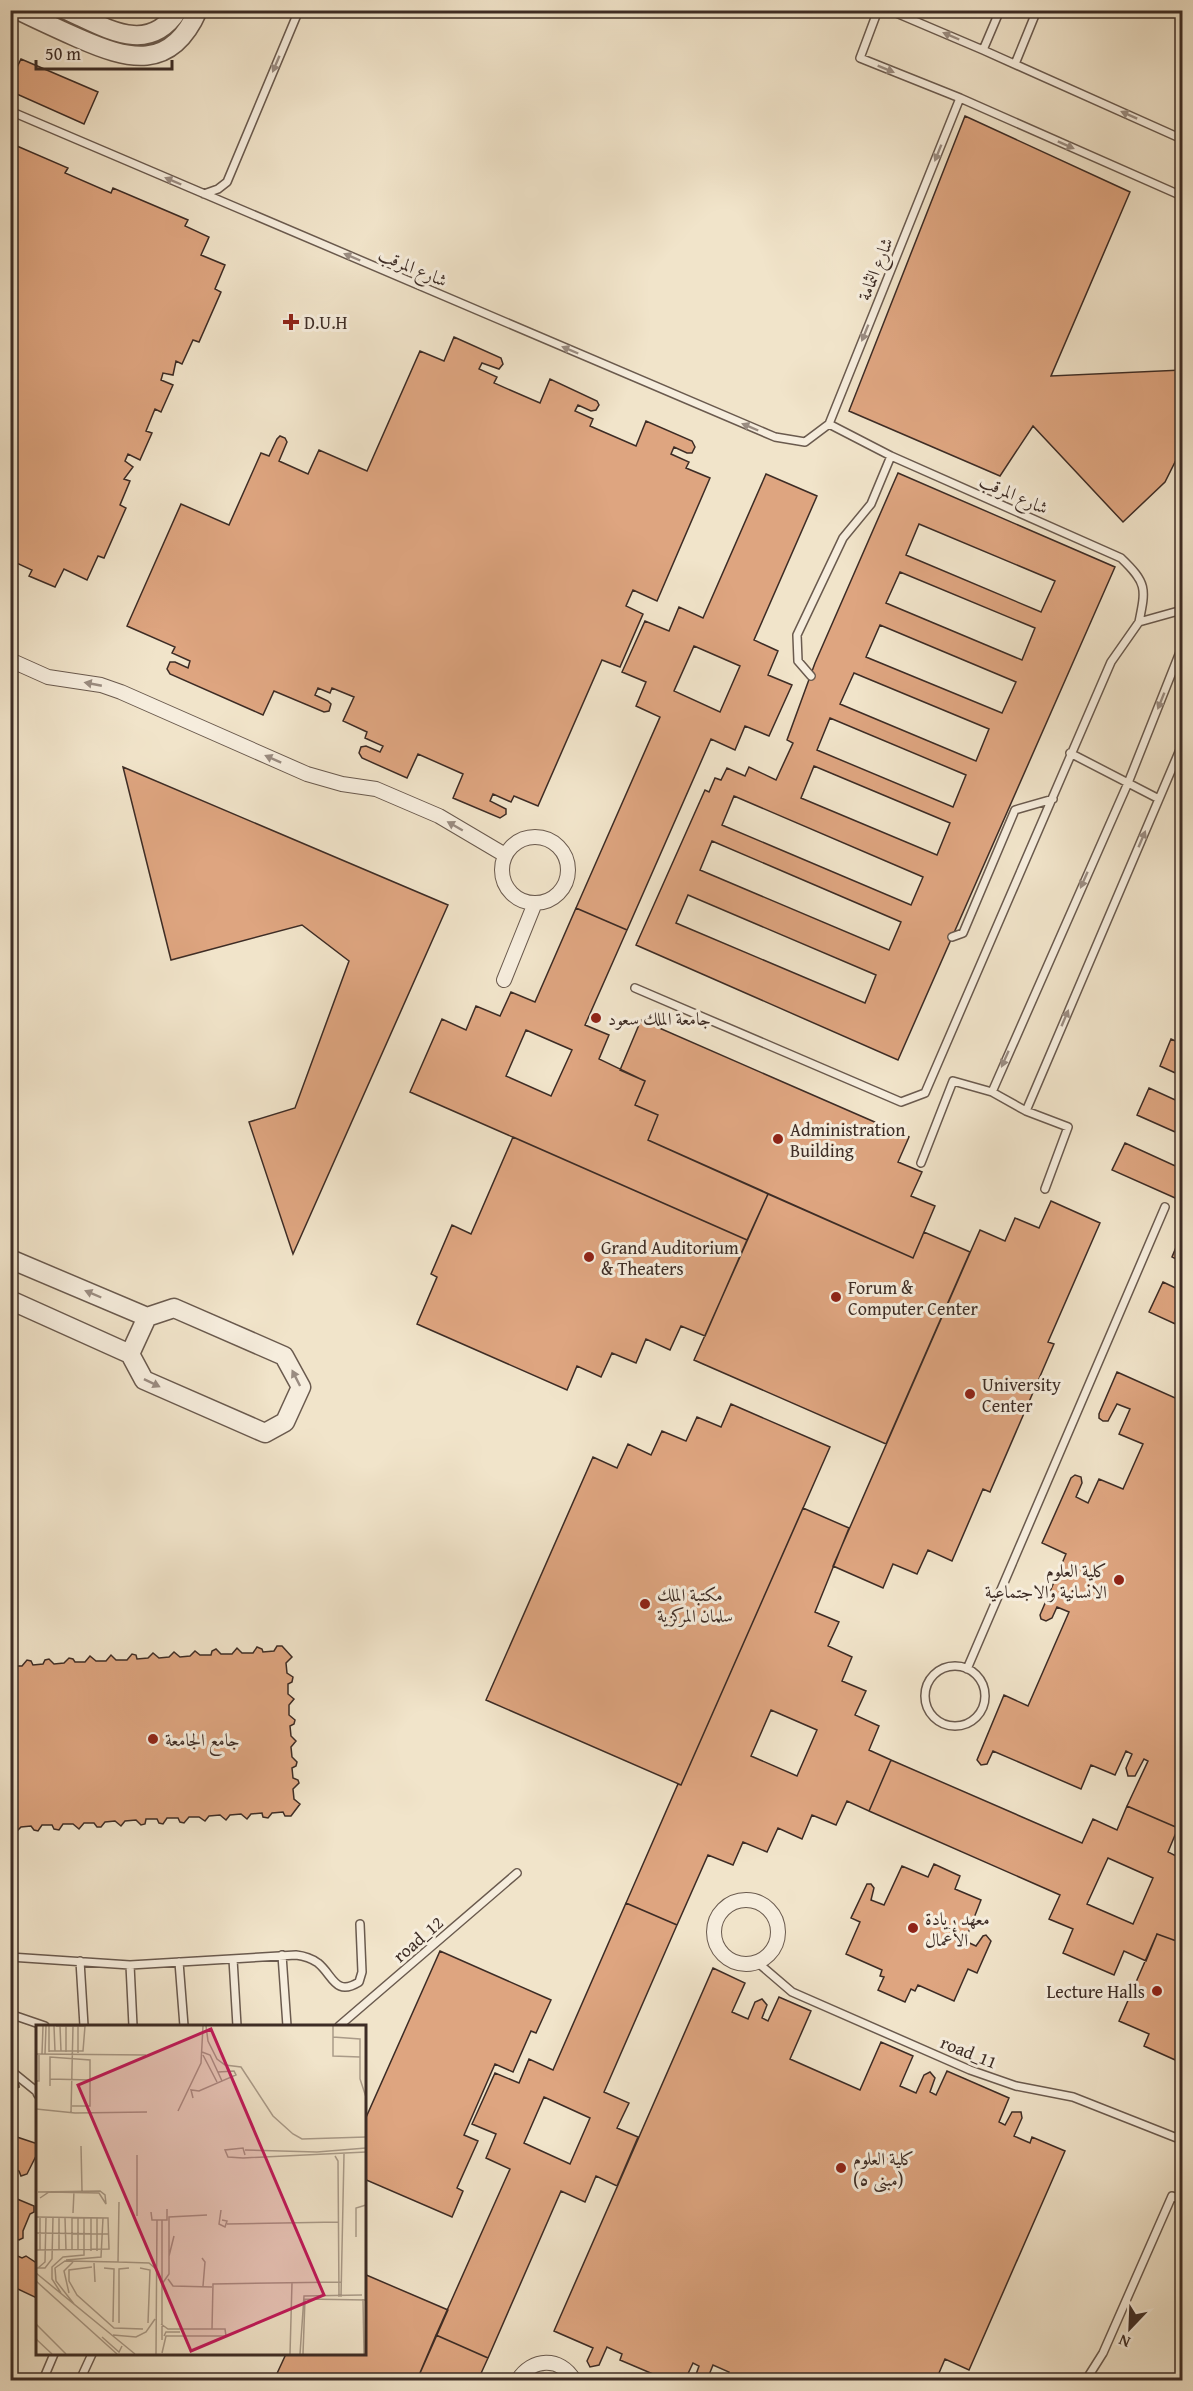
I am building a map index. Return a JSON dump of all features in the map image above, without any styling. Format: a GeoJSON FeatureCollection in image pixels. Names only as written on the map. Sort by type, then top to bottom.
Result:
{"type":"FeatureCollection","features":[{"type":"Feature","properties":{"kind":"street"},"geometry":{"type":"LineString","coordinates":[[18,10],[95,45],[131,57],[155,54],[175,45],[193,22],[198,10]]}},
{"type":"Feature","properties":{"kind":"street"},"geometry":{"type":"LineString","coordinates":[[66,10],[128,36],[144,36],[159,31],[171,21],[177,10]]}},
{"type":"Feature","properties":{"kind":"street"},"geometry":{"type":"LineString","coordinates":[[10,660],[48,677],[102,686],[121,692],[307,774],[342,784],[376,789],[439,816],[505,855]]}},
{"type":"Feature","properties":{"kind":"street"},"geometry":{"type":"LineString","coordinates":[[541,838],[551,842],[565,857],[567,867],[563,887],[555,896],[535,903],[514,896],[506,887],[502,877],[502,866],[505,855],[512,846],[521,840],[541,838]]}},
{"type":"Feature","properties":{"kind":"street"},"geometry":{"type":"LineString","coordinates":[[504,980],[535,903]]}},
{"type":"Feature","properties":{"kind":"street"},"geometry":{"type":"LineString","coordinates":[[10,1259],[147,1317],[174,1308],[284,1356],[301,1387],[285,1422],[265,1433],[144,1380],[130,1354],[10,1300]]}},
{"type":"Feature","properties":{"kind":"street"},"geometry":{"type":"LineString","coordinates":[[130,1354],[147,1317]]}},
{"type":"Feature","properties":{"kind":"street"},"geometry":{"type":"LineString","coordinates":[[742,1900],[762,1905],[776,1920],[777,1940],[773,1950],[757,1962],[747,1964],[726,1958],[714,1940],[717,1919],[732,1903],[742,1900]]}},
{"type":"Feature","properties":{"kind":"street"},"geometry":{"type":"LineString","coordinates":[[518,2380],[530,2367],[546,2362],[562,2366],[574,2380]]}},
{"type":"Feature","properties":{"kind":"lane"},"geometry":{"type":"LineString","coordinates":[[204,194],[218,189],[227,182],[299,10]]}},
{"type":"Feature","properties":{"kind":"lane"},"geometry":{"type":"LineString","coordinates":[[878,10],[860,58],[960,98],[1182,196]]}},
{"type":"Feature","properties":{"kind":"lane"},"geometry":{"type":"LineString","coordinates":[[889,10],[1182,139]]}},
{"type":"Feature","properties":{"kind":"lane"},"geometry":{"type":"LineString","coordinates":[[984,50],[999,10]]}},
{"type":"Feature","properties":{"kind":"lane"},"geometry":{"type":"LineString","coordinates":[[1015,64],[1037,10]]}},
{"type":"Feature","properties":{"kind":"lane","name":"شارع الثمامة"},"geometry":{"type":"LineString","coordinates":[[829,424],[960,98]]}},
{"type":"Feature","properties":{"kind":"lane","name":"شارع المرقب"},"geometry":{"type":"LineString","coordinates":[[10,111],[775,437],[806,442],[829,424],[891,456],[1121,558],[1138,575],[1145,594],[1139,622]]}},
{"type":"Feature","properties":{"kind":"lane"},"geometry":{"type":"LineString","coordinates":[[811,676],[798,661],[797,635],[843,538],[871,504],[891,456]]}},
{"type":"Feature","properties":{"kind":"lane"},"geometry":{"type":"LineString","coordinates":[[635,988],[901,1102],[925,1093],[1111,662],[1139,622],[1182,610]]}},
{"type":"Feature","properties":{"kind":"lane"},"geometry":{"type":"LineString","coordinates":[[992,1092],[1128,783],[1182,647]]}},
{"type":"Feature","properties":{"kind":"lane"},"geometry":{"type":"LineString","coordinates":[[1026,1111],[1182,745]]}},
{"type":"Feature","properties":{"kind":"lane"},"geometry":{"type":"LineString","coordinates":[[1070,753],[1159,799]]}},
{"type":"Feature","properties":{"kind":"lane"},"geometry":{"type":"LineString","coordinates":[[952,936],[963,933],[1015,810],[1053,799]]}},
{"type":"Feature","properties":{"kind":"lane"},"geometry":{"type":"LineString","coordinates":[[921,1163],[953,1081],[992,1092],[1026,1111],[1068,1127],[1045,1189]]}},
{"type":"Feature","properties":{"kind":"lane"},"geometry":{"type":"LineString","coordinates":[[967,1669],[1165,1207]]}},
{"type":"Feature","properties":{"kind":"lane"},"geometry":{"type":"LineString","coordinates":[[953,1666],[967,1669],[979,1678],[983,1686],[984,1704],[974,1719],[966,1724],[947,1725],[938,1720],[926,1704],[928,1683],[943,1669],[953,1666]]}},
{"type":"Feature","properties":{"kind":"lane","name":"road_12"},"geometry":{"type":"LineString","coordinates":[[340,2025],[518,1873]]}},
{"type":"Feature","properties":{"kind":"lane"},"geometry":{"type":"LineString","coordinates":[[10,1957],[130,1965],[282,1955],[309,1957],[320,1965],[335,1983],[343,1987],[351,1987],[359,1982],[362,1972],[360,1924]]}},
{"type":"Feature","properties":{"kind":"lane"},"geometry":{"type":"LineString","coordinates":[[282,1955],[286,2025]]}},
{"type":"Feature","properties":{"kind":"lane"},"geometry":{"type":"LineString","coordinates":[[233,1959],[237,2025]]}},
{"type":"Feature","properties":{"kind":"lane"},"geometry":{"type":"LineString","coordinates":[[80,1961],[84,2025]]}},
{"type":"Feature","properties":{"kind":"lane"},"geometry":{"type":"LineString","coordinates":[[179,1962],[184,2025]]}},
{"type":"Feature","properties":{"kind":"lane","name":"road_11"},"geometry":{"type":"LineString","coordinates":[[757,1962],[792,1992],[969,2070],[1016,2086],[1073,2097],[1182,2140]]}},
{"type":"Feature","properties":{"kind":"lane"},"geometry":{"type":"LineString","coordinates":[[130,1965],[133,2025]]}},
{"type":"Feature","properties":{"kind":"lane"},"geometry":{"type":"LineString","coordinates":[[10,2014],[42,2025]]}},
{"type":"Feature","properties":{"kind":"lane"},"geometry":{"type":"LineString","coordinates":[[10,2070],[36,2091]]}},
{"type":"Feature","properties":{"kind":"lane"},"geometry":{"type":"LineString","coordinates":[[1086,2380],[1103,2353],[1172,2196],[1182,2200]]}},
{"type":"Feature","properties":{"kind":"lane"},"geometry":{"type":"LineString","coordinates":[[43,2380],[54,2355]]}},
{"type":"Feature","properties":{"kind":"lane"},"geometry":{"type":"LineString","coordinates":[[80,2380],[92,2355]]}},
{"type":"Feature","properties":{"kind":"building"},"geometry":{"type":"Polygon","coordinates":[[[21,59],[98,92],[84,124],[10,91],[10,82],[21,59]]]}},
{"type":"Feature","properties":{"kind":"building"},"geometry":{"type":"Polygon","coordinates":[[[965,116],[1130,192],[1051,376],[1182,370],[1182,448],[1165,482],[1123,522],[1033,426],[1000,476],[849,411],[965,116]]]}},
{"type":"Feature","properties":{"kind":"building"},"geometry":{"type":"Polygon","coordinates":[[[10,143],[68,168],[65,173],[111,193],[113,188],[188,220],[185,226],[209,237],[201,255],[225,265],[215,289],[221,292],[199,342],[193,340],[182,364],[176,361],[173,375],[163,373],[161,380],[173,385],[161,412],[155,409],[146,431],[152,433],[140,460],[128,454],[125,461],[133,467],[124,479],[130,481],[120,505],[126,508],[104,558],[98,556],[87,580],[64,569],[55,587],[29,576],[32,570],[10,560],[10,143]]]}},
{"type":"Feature","properties":{"kind":"building"},"geometry":{"type":"Polygon","coordinates":[[[454,337],[501,358],[503,364],[499,369],[482,363],[479,369],[497,377],[494,383],[540,403],[550,379],[597,401],[599,405],[596,410],[591,411],[578,405],[575,411],[593,419],[590,426],[636,446],[646,421],[692,441],[695,447],[692,453],[674,447],[671,454],[689,462],[686,468],[710,478],[657,601],[633,590],[626,606],[643,614],[620,667],[602,660],[538,806],[514,796],[511,802],[493,794],[490,801],[506,809],[506,814],[500,818],[453,798],[463,774],[418,754],[407,778],[362,758],[359,753],[361,747],[366,746],[380,752],[383,746],[365,738],[367,732],[343,721],[354,697],[332,688],[330,693],[318,688],[315,695],[331,704],[329,711],[324,712],[274,691],[263,715],[170,674],[167,669],[170,662],[188,668],[190,661],[172,653],[175,647],[127,626],[181,504],[229,525],[261,453],[269,456],[280,436],[287,442],[279,461],[308,474],[319,450],[367,471],[420,351],[444,361],[454,337]]]}},
{"type":"Feature","properties":{"kind":"building"},"geometry":{"type":"Polygon","coordinates":[[[898,473],[1115,567],[898,1060],[636,945],[705,790],[709,792],[715,778],[721,780],[727,768],[745,776],[749,767],[776,780],[793,743],[787,740],[815,663],[898,473]]]}},
{"type":"Feature","properties":{"kind":"building"},"geometry":{"type":"Polygon","coordinates":[[[766,474],[817,496],[754,640],[778,651],[768,675],[792,685],[769,736],[745,726],[735,750],[711,739],[627,930],[576,908],[660,717],[636,706],[646,682],[622,672],[645,621],[669,631],[679,607],[703,618],[766,474]],[[694,646],[674,691],[720,712],[740,666],[694,646]]]}},
{"type":"Feature","properties":{"kind":"building"},"geometry":{"type":"Polygon","coordinates":[[[919,524],[1055,581],[1041,612],[906,555],[919,524]]]}},
{"type":"Feature","properties":{"kind":"building"},"geometry":{"type":"Polygon","coordinates":[[[900,572],[1035,628],[1022,660],[886,603],[900,572]]]}},
{"type":"Feature","properties":{"kind":"building"},"geometry":{"type":"Polygon","coordinates":[[[880,625],[1016,682],[1002,713],[866,657],[880,625]]]}},
{"type":"Feature","properties":{"kind":"building"},"geometry":{"type":"Polygon","coordinates":[[[854,673],[989,729],[976,761],[840,704],[854,673]]]}},
{"type":"Feature","properties":{"kind":"building"},"geometry":{"type":"Polygon","coordinates":[[[830,718],[966,775],[953,807],[817,750],[830,718]]]}},
{"type":"Feature","properties":{"kind":"building"},"geometry":{"type":"Polygon","coordinates":[[[814,766],[950,823],[937,855],[801,798],[814,766]]]}},
{"type":"Feature","properties":{"kind":"building"},"geometry":{"type":"Polygon","coordinates":[[[123,767],[448,905],[293,1254],[249,1122],[295,1108],[349,961],[302,925],[171,960],[123,767]]]}},
{"type":"Feature","properties":{"kind":"building"},"geometry":{"type":"Polygon","coordinates":[[[734,796],[923,877],[911,905],[722,825],[734,796]]]}},
{"type":"Feature","properties":{"kind":"building"},"geometry":{"type":"Polygon","coordinates":[[[712,841],[901,922],[889,950],[700,870],[712,841]]]}},
{"type":"Feature","properties":{"kind":"building"},"geometry":{"type":"Polygon","coordinates":[[[688,895],[876,975],[865,1003],[676,923],[688,895]]]}},
{"type":"Feature","properties":{"kind":"building"},"geometry":{"type":"Polygon","coordinates":[[[576,908],[627,930],[585,1025],[609,1035],[599,1059],[645,1081],[635,1105],[658,1115],[648,1140],[768,1194],[747,1240],[410,1092],[442,1019],[466,1030],[476,1006],[500,1016],[511,992],[535,1002],[576,908]],[[526,1030],[506,1076],[551,1096],[572,1050],[526,1030]]]}},
{"type":"Feature","properties":{"kind":"building","name":"Administration Building"},"geometry":{"type":"Polygon","coordinates":[[[641,1020],[909,1137],[898,1162],[922,1172],[911,1196],[935,1206],[913,1258],[648,1140],[658,1115],[635,1105],[645,1081],[620,1070],[641,1020]]]}},
{"type":"Feature","properties":{"kind":"building"},"geometry":{"type":"Polygon","coordinates":[[[1171,1039],[1182,1044],[1182,1076],[1160,1066],[1171,1039]]]}},
{"type":"Feature","properties":{"kind":"building"},"geometry":{"type":"Polygon","coordinates":[[[1149,1088],[1182,1103],[1182,1135],[1137,1115],[1149,1088]]]}},
{"type":"Feature","properties":{"kind":"building","name":"Grand Auditorium & Theaters"},"geometry":{"type":"Polygon","coordinates":[[[513,1137],[747,1240],[705,1336],[681,1326],[670,1350],[646,1339],[636,1363],[612,1353],[601,1377],[577,1366],[567,1390],[417,1324],[437,1277],[431,1274],[452,1225],[471,1234],[513,1137]]]}},
{"type":"Feature","properties":{"kind":"building"},"geometry":{"type":"Polygon","coordinates":[[[1125,1143],[1182,1169],[1182,1201],[1112,1170],[1125,1143]]]}},
{"type":"Feature","properties":{"kind":"building","name":"Forum & Computer Center"},"geometry":{"type":"Polygon","coordinates":[[[768,1194],[913,1258],[924,1232],[970,1252],[886,1444],[694,1360],[768,1194]]]}},
{"type":"Feature","properties":{"kind":"building","name":"University Center"},"geometry":{"type":"Polygon","coordinates":[[[1051,1201],[1100,1223],[1048,1342],[1054,1344],[990,1492],[983,1489],[952,1561],[928,1550],[917,1574],[893,1564],[883,1588],[833,1566],[980,1230],[1005,1241],[1015,1218],[1039,1228],[1051,1201]]]}},
{"type":"Feature","properties":{"kind":"building"},"geometry":{"type":"Polygon","coordinates":[[[1182,1233],[1182,1262],[1172,1257],[1182,1233]]]}},
{"type":"Feature","properties":{"kind":"building"},"geometry":{"type":"Polygon","coordinates":[[[1163,1282],[1182,1291],[1182,1327],[1149,1312],[1163,1282]]]}},
{"type":"Feature","properties":{"kind":"building","name":"كلية العلوم الانسانية والاجتماعية"},"geometry":{"type":"Polygon","coordinates":[[[1117,1372],[1182,1401],[1182,1818],[1178,1828],[1127,1806],[1148,1761],[1144,1759],[1135,1776],[1128,1776],[1126,1768],[1132,1754],[1126,1751],[1115,1775],[1091,1765],[1081,1789],[993,1751],[987,1764],[981,1765],[977,1760],[1004,1695],[1028,1706],[1069,1612],[1057,1607],[1052,1618],[1046,1621],[1041,1619],[1040,1615],[1066,1554],[1042,1543],[1071,1478],[1075,1475],[1081,1477],[1082,1483],[1076,1497],[1088,1503],[1099,1479],[1123,1489],[1143,1444],[1119,1434],[1130,1409],[1117,1404],[1108,1421],[1099,1418],[1117,1372]]]}},
{"type":"Feature","properties":{"kind":"building","name":"مكتبة الملك سلمان المركزية"},"geometry":{"type":"Polygon","coordinates":[[[731,1404],[830,1447],[681,1785],[486,1700],[593,1457],[617,1468],[628,1444],[651,1455],[662,1431],[686,1441],[697,1417],[721,1427],[731,1404]]]}},
{"type":"Feature","properties":{"kind":"building"},"geometry":{"type":"Polygon","coordinates":[[[803,1508],[849,1528],[815,1612],[839,1622],[828,1646],[852,1657],[842,1681],[866,1691],[855,1715],[879,1726],[869,1750],[891,1760],[869,1811],[847,1801],[836,1825],[812,1815],[802,1839],[778,1828],[767,1852],[743,1842],[733,1865],[708,1855],[677,1925],[626,1903],[678,1784],[681,1785],[803,1508]],[[771,1710],[751,1756],[797,1776],[817,1730],[771,1710]]]}},
{"type":"Feature","properties":{"kind":"building","name":"جامع الجامعة"},"geometry":{"type":"Polygon","coordinates":[[[277,1646],[282,1646],[292,1657],[286,1663],[287,1673],[293,1677],[292,1682],[288,1684],[288,1694],[294,1699],[289,1705],[289,1715],[295,1720],[290,1726],[291,1736],[296,1741],[291,1747],[292,1757],[297,1762],[292,1768],[293,1778],[299,1783],[293,1789],[294,1799],[300,1804],[291,1816],[285,1816],[283,1812],[272,1813],[268,1818],[263,1817],[262,1813],[251,1814],[247,1819],[241,1814],[230,1815],[226,1820],[220,1815],[209,1816],[205,1821],[199,1817],[189,1817],[184,1823],[178,1818],[167,1818],[163,1824],[157,1819],[146,1819],[145,1824],[141,1825],[136,1820],[125,1821],[121,1826],[115,1821],[105,1822],[101,1827],[97,1827],[94,1823],[84,1823],[79,1829],[73,1824],[63,1824],[59,1830],[54,1829],[52,1825],[42,1825],[38,1831],[31,1826],[21,1827],[16,1832],[12,1830],[10,1663],[12,1666],[22,1666],[27,1660],[33,1665],[43,1664],[49,1659],[54,1664],[64,1663],[69,1658],[75,1662],[85,1662],[90,1656],[96,1661],[106,1661],[111,1655],[116,1660],[127,1660],[132,1654],[136,1655],[137,1659],[148,1658],[153,1653],[159,1658],[169,1657],[174,1652],[180,1657],[190,1656],[195,1651],[200,1655],[211,1655],[216,1649],[221,1654],[232,1654],[237,1648],[242,1653],[253,1653],[257,1647],[263,1652],[274,1651],[277,1646]]]}},
{"type":"Feature","properties":{"kind":"building"},"geometry":{"type":"Polygon","coordinates":[[[891,1760],[1082,1843],[1093,1819],[1117,1830],[1127,1806],[1178,1828],[1168,1852],[1182,1859],[1182,1943],[1157,1934],[1146,1961],[1124,1951],[1114,1975],[1063,1953],[1073,1929],[1049,1919],[1060,1895],[869,1811],[891,1760]],[[1108,1858],[1087,1904],[1133,1924],[1153,1878],[1108,1858]]]}},
{"type":"Feature","properties":{"kind":"building","name":"معهد ريادة الأعمال"},"geometry":{"type":"Polygon","coordinates":[[[934,1864],[960,1876],[955,1889],[981,1900],[965,1941],[976,1946],[986,1935],[991,1941],[977,1973],[968,1969],[954,2001],[918,1985],[915,1991],[911,1989],[905,2002],[878,1990],[884,1977],[880,1976],[882,1970],[846,1954],[860,1922],[851,1918],[867,1884],[871,1884],[874,1888],[871,1900],[884,1905],[902,1866],[928,1877],[934,1864]]]}},
{"type":"Feature","properties":{"kind":"building"},"geometry":{"type":"Polygon","coordinates":[[[626,1903],[677,1925],[604,2092],[629,2103],[617,2128],[638,2137],[617,2186],[596,2176],[585,2202],[561,2191],[488,2358],[436,2335],[510,2169],[486,2158],[496,2134],[472,2124],[495,2073],[519,2083],[529,2059],[553,2070],[626,1903]],[[544,2097],[524,2143],[570,2164],[590,2118],[544,2097]]]}},
{"type":"Feature","properties":{"kind":"building","name":"Lecture Halls"},"geometry":{"type":"Polygon","coordinates":[[[1157,1934],[1182,1943],[1182,2063],[1144,2046],[1149,2034],[1119,2021],[1157,1934]]]}},
{"type":"Feature","properties":{"kind":"building"},"geometry":{"type":"Polygon","coordinates":[[[440,1951],[551,2000],[536,2033],[531,2031],[513,2072],[495,2064],[464,2135],[478,2141],[457,2188],[463,2191],[452,2217],[366,2180],[366,2118],[440,1951]]]}},
{"type":"Feature","properties":{"kind":"building","name":"كلية العلوم (مبنى ٥)"},"geometry":{"type":"Polygon","coordinates":[[[713,1968],[745,1983],[732,2012],[748,2019],[755,2002],[762,1999],[767,2005],[762,2018],[768,2021],[779,1997],[811,2011],[790,2059],[860,2090],[881,2042],[913,2056],[900,2086],[916,2093],[924,2075],[930,2072],[935,2078],[930,2092],[936,2095],[947,2071],[1009,2098],[999,2122],[1005,2125],[1012,2112],[1021,2112],[1022,2118],[1014,2136],[1030,2143],[1032,2137],[1065,2151],[969,2370],[945,2359],[936,2380],[725,2380],[729,2372],[713,2365],[707,2380],[694,2380],[699,2366],[693,2363],[685,2380],[667,2380],[620,2360],[622,2354],[607,2347],[599,2365],[590,2367],[587,2361],[593,2348],[554,2331],[713,1968]]]}},
{"type":"Feature","properties":{"kind":"building"},"geometry":{"type":"Polygon","coordinates":[[[10,2077],[18,2080],[19,2087],[15,2089],[10,2099],[10,2077]]]}},
{"type":"Feature","properties":{"kind":"building"},"geometry":{"type":"Polygon","coordinates":[[[10,2131],[14,2136],[36,2143],[36,2156],[27,2174],[21,2176],[19,2171],[10,2167],[10,2131]]]}},
{"type":"Feature","properties":{"kind":"building"},"geometry":{"type":"Polygon","coordinates":[[[10,2196],[34,2206],[34,2212],[30,2214],[23,2231],[23,2238],[19,2240],[10,2236],[10,2196]]]}},
{"type":"Feature","properties":{"kind":"building"},"geometry":{"type":"Polygon","coordinates":[[[13,2254],[22,2258],[26,2256],[36,2263],[36,2298],[10,2287],[10,2260],[13,2254]]]}},
{"type":"Feature","properties":{"kind":"building"},"geometry":{"type":"Polygon","coordinates":[[[366,2275],[448,2310],[417,2380],[274,2380],[286,2355],[366,2355],[366,2275]]]}},
{"type":"Feature","properties":{"kind":"building"},"geometry":{"type":"Polygon","coordinates":[[[436,2335],[488,2358],[478,2380],[417,2380],[436,2335]]]}},
{"type":"Feature","properties":{"kind":"place","name":"D.U.H"},"geometry":{"type":"Point","coordinates":[291,322]}},
{"type":"Feature","properties":{"kind":"place","name":"جامعة الملك سعود"},"geometry":{"type":"Point","coordinates":[596,1018]}},
{"type":"Feature","properties":{"kind":"place","name":"Administration Building"},"geometry":{"type":"Point","coordinates":[778,1139]}},
{"type":"Feature","properties":{"kind":"place","name":"Grand Auditorium & Theaters"},"geometry":{"type":"Point","coordinates":[589,1257]}},
{"type":"Feature","properties":{"kind":"place","name":"Forum & Computer Center"},"geometry":{"type":"Point","coordinates":[836,1297]}},
{"type":"Feature","properties":{"kind":"place","name":"University Center"},"geometry":{"type":"Point","coordinates":[970,1394]}},
{"type":"Feature","properties":{"kind":"place","name":"كلية العلوم الانسانية والاجتماعية"},"geometry":{"type":"Point","coordinates":[1119,1580]}},
{"type":"Feature","properties":{"kind":"place","name":"مكتبة الملك سلمان المركزية"},"geometry":{"type":"Point","coordinates":[645,1604]}},
{"type":"Feature","properties":{"kind":"place","name":"جامع الجامعة"},"geometry":{"type":"Point","coordinates":[153,1739]}},
{"type":"Feature","properties":{"kind":"place","name":"معهد ريادة الأعمال"},"geometry":{"type":"Point","coordinates":[913,1928]}},
{"type":"Feature","properties":{"kind":"place","name":"Lecture Halls"},"geometry":{"type":"Point","coordinates":[1157,1991]}},
{"type":"Feature","properties":{"kind":"place","name":"كلية العلوم (مبنى ٥)"},"geometry":{"type":"Point","coordinates":[841,2168]}}]}
